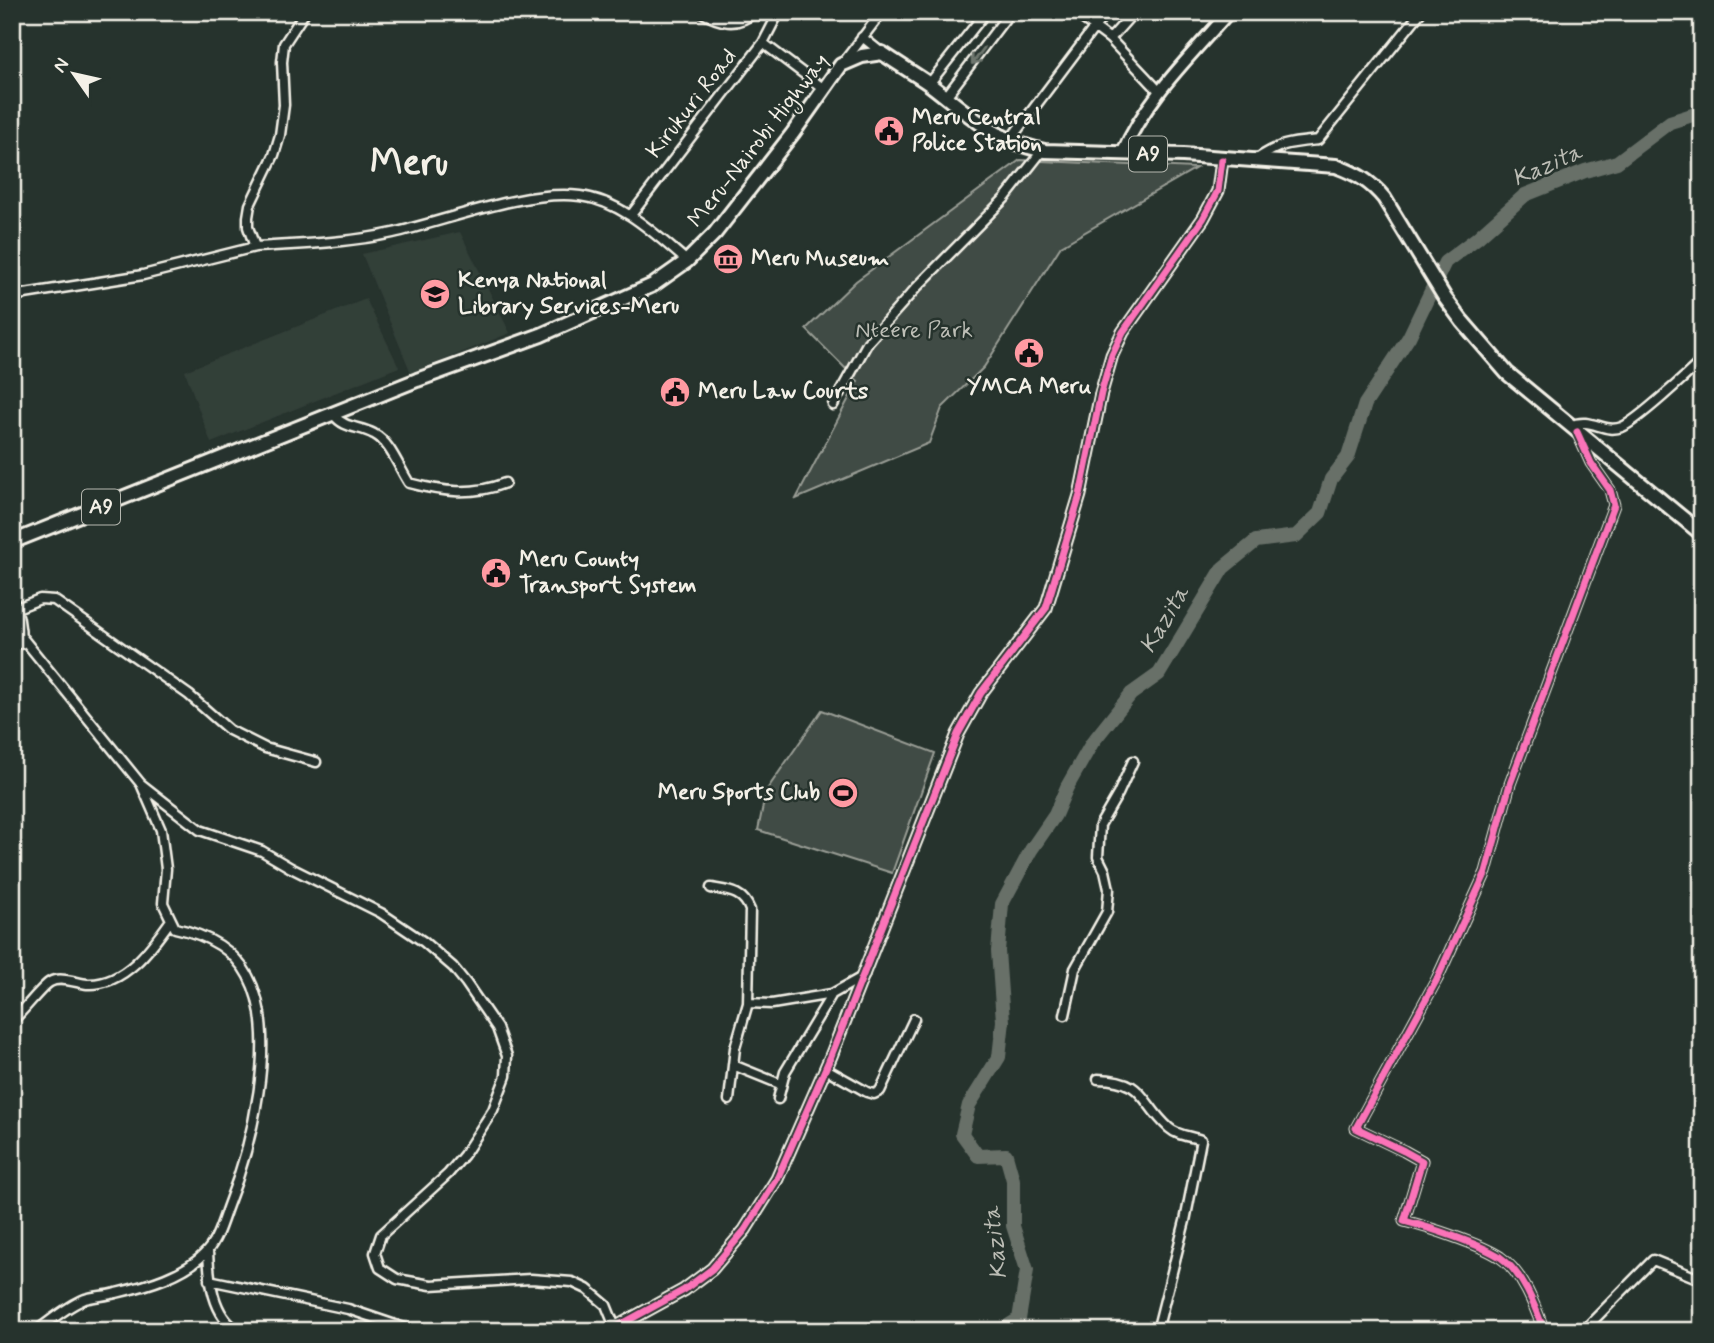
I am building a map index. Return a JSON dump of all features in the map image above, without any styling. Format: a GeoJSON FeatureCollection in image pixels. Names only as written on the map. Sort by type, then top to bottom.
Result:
{"type":"FeatureCollection","features":[{"type":"Feature","properties":{"kind":"highway","name":"A9"},"geometry":{"type":"LineString","coordinates":[[882,53],[929,84],[997,136],[1042,150],[1183,155],[1222,160],[1336,166],[1357,174],[1373,184],[1384,198],[1445,298],[1507,373],[1702,534]]}},
{"type":"Feature","properties":{"kind":"highway","name":"Meru-Nairobi Highway"},"geometry":{"type":"LineString","coordinates":[[12,542],[417,380],[541,335],[653,285],[687,261],[715,233],[841,65],[862,56],[882,53]]}},
{"type":"Feature","properties":{"kind":"main road"},"geometry":{"type":"LineString","coordinates":[[1122,154],[1133,129],[1159,91],[1229,12]]}},
{"type":"Feature","properties":{"kind":"street"},"geometry":{"type":"LineString","coordinates":[[255,247],[248,227],[248,216],[250,205],[274,155],[280,135],[284,105],[284,44],[305,12]]}},
{"type":"Feature","properties":{"kind":"street"},"geometry":{"type":"LineString","coordinates":[[701,12],[728,22],[736,22],[754,12]]}},
{"type":"Feature","properties":{"kind":"street","name":"Kirukuri Road"},"geometry":{"type":"LineString","coordinates":[[631,215],[763,43],[779,12]]}},
{"type":"Feature","properties":{"kind":"street"},"geometry":{"type":"LineString","coordinates":[[841,65],[882,12]]}},
{"type":"Feature","properties":{"kind":"street"},"geometry":{"type":"LineString","coordinates":[[929,84],[986,12]]}},
{"type":"Feature","properties":{"kind":"street"},"geometry":{"type":"LineString","coordinates":[[946,98],[1010,12]]}},
{"type":"Feature","properties":{"kind":"street"},"geometry":{"type":"LineString","coordinates":[[1074,12],[1110,39],[1159,91]]}},
{"type":"Feature","properties":{"kind":"street"},"geometry":{"type":"LineString","coordinates":[[1009,141],[1106,12]]}},
{"type":"Feature","properties":{"kind":"street"},"geometry":{"type":"LineString","coordinates":[[1110,39],[1134,12]]}},
{"type":"Feature","properties":{"kind":"street"},"geometry":{"type":"LineString","coordinates":[[1255,160],[1286,143],[1318,140],[1421,12]]}},
{"type":"Feature","properties":{"kind":"street"},"geometry":{"type":"LineString","coordinates":[[862,37],[882,53]]}},
{"type":"Feature","properties":{"kind":"street"},"geometry":{"type":"LineString","coordinates":[[763,43],[824,89]]}},
{"type":"Feature","properties":{"kind":"street"},"geometry":{"type":"LineString","coordinates":[[833,405],[869,342],[917,287],[1005,198],[1042,150]]}},
{"type":"Feature","properties":{"kind":"street"},"geometry":{"type":"LineString","coordinates":[[12,597],[17,608],[18,641],[141,784],[200,830],[262,851],[381,913],[425,942],[460,975],[497,1028],[507,1056],[506,1076],[493,1110],[464,1155],[448,1174],[381,1235],[375,1253],[380,1268],[397,1279],[431,1285],[531,1279],[560,1279],[572,1282],[587,1289],[606,1305],[612,1329],[684,1290],[721,1261],[745,1230],[777,1179],[864,976],[958,734],[981,692],[1046,608],[1080,495],[1101,393],[1112,355],[1123,332],[1203,219],[1218,191],[1222,160]]}},
{"type":"Feature","properties":{"kind":"street"},"geometry":{"type":"LineString","coordinates":[[12,296],[143,275],[255,247],[389,234],[513,202],[553,196],[580,196],[631,215],[687,261]]}},
{"type":"Feature","properties":{"kind":"street"},"geometry":{"type":"LineString","coordinates":[[1545,1331],[1528,1293],[1500,1257],[1445,1234],[1404,1221],[1422,1161],[1356,1128],[1431,991],[1486,872],[1510,784],[1614,505],[1610,490],[1591,463],[1573,429],[1584,421],[1611,428],[1622,427],[1640,415],[1702,360]]}},
{"type":"Feature","properties":{"kind":"street"},"geometry":{"type":"LineString","coordinates":[[334,415],[345,425],[375,434],[384,441],[409,483],[444,492],[467,493],[505,483]]}},
{"type":"Feature","properties":{"kind":"street"},"geometry":{"type":"LineString","coordinates":[[17,608],[40,599],[54,600],[189,695],[229,730],[265,748],[316,762]]}},
{"type":"Feature","properties":{"kind":"street"},"geometry":{"type":"LineString","coordinates":[[1065,1015],[1076,970],[1107,912],[1110,889],[1098,857],[1100,824],[1133,761]]}},
{"type":"Feature","properties":{"kind":"street"},"geometry":{"type":"LineString","coordinates":[[36,1331],[72,1305],[88,1298],[117,1293],[169,1276],[208,1251],[224,1218],[248,1150],[259,1077],[260,1011],[256,992],[235,959],[211,939],[175,928],[163,903],[166,869],[160,830],[141,784]]}},
{"type":"Feature","properties":{"kind":"street"},"geometry":{"type":"LineString","coordinates":[[710,888],[734,892],[743,897],[750,910],[748,1003],[738,1037],[729,1100]]}},
{"type":"Feature","properties":{"kind":"street"},"geometry":{"type":"LineString","coordinates":[[12,1021],[49,982],[60,980],[92,984],[106,981],[127,970],[155,943],[171,920]]}},
{"type":"Feature","properties":{"kind":"street"},"geometry":{"type":"LineString","coordinates":[[748,1003],[772,1004],[832,994],[864,976]]}},
{"type":"Feature","properties":{"kind":"street"},"geometry":{"type":"LineString","coordinates":[[778,1099],[780,1084],[793,1058],[832,994]]}},
{"type":"Feature","properties":{"kind":"street"},"geometry":{"type":"LineString","coordinates":[[826,1069],[874,1094],[880,1091],[914,1019]]}},
{"type":"Feature","properties":{"kind":"street"},"geometry":{"type":"LineString","coordinates":[[733,1065],[780,1084]]}},
{"type":"Feature","properties":{"kind":"street"},"geometry":{"type":"LineString","coordinates":[[1098,1079],[1132,1085],[1168,1127],[1185,1136],[1201,1140],[1185,1221],[1157,1331]]}},
{"type":"Feature","properties":{"kind":"street"},"geometry":{"type":"LineString","coordinates":[[208,1251],[209,1280],[216,1302],[225,1317],[239,1331]]}},
{"type":"Feature","properties":{"kind":"street"},"geometry":{"type":"LineString","coordinates":[[1583,1331],[1653,1260],[1702,1280]]}},
{"type":"Feature","properties":{"kind":"street"},"geometry":{"type":"LineString","coordinates":[[209,1280],[348,1309],[413,1331]]}},
{"type":"Feature","properties":{"kind":"shaded area","name":"Kenya National Library Services-Meru"},"geometry":{"type":"Polygon","coordinates":[[[460,232],[510,333],[411,373],[362,254],[460,232]]]}},
{"type":"Feature","properties":{"kind":"shaded area"},"geometry":{"type":"Polygon","coordinates":[[[366,299],[399,367],[211,443],[185,371],[366,299]]]}},
{"type":"Feature","properties":{"kind":"green space","name":"Nteere Park"},"geometry":{"type":"Polygon","coordinates":[[[1020,160],[1196,168],[1061,246],[984,367],[942,408],[929,443],[796,499],[858,381],[806,329],[856,281],[1020,160]]]}},
{"type":"Feature","properties":{"kind":"green space","name":"Meru Sports Club"},"geometry":{"type":"Polygon","coordinates":[[[822,710],[935,753],[892,873],[758,830],[766,791],[822,710]]]}},
{"type":"Feature","properties":{"kind":"waterway","name":"Kazita"},"geometry":{"type":"LineString","coordinates":[[1000,1331],[1019,1319],[1027,1270],[1013,1226],[1013,1180],[1006,1155],[978,1156],[962,1134],[969,1105],[999,1057],[1003,1021],[998,951],[1002,904],[1031,850],[1055,815],[1067,787],[1092,743],[1131,694],[1159,674],[1223,568],[1256,541],[1296,536],[1320,513],[1331,479],[1348,457],[1365,404],[1409,337],[1445,262],[1477,238],[1525,195],[1585,171],[1617,162],[1670,122],[1702,112]]}},
{"type":"Feature","properties":{"kind":"cycle path"},"geometry":{"type":"LineString","coordinates":[[609,1331],[684,1290],[712,1269],[745,1230],[777,1179],[831,1056],[958,734],[981,693],[1046,608],[1080,495],[1101,393],[1112,355],[1123,332],[1203,219],[1218,191],[1222,160]]}},
{"type":"Feature","properties":{"kind":"cycle path"},"geometry":{"type":"LineString","coordinates":[[1544,1331],[1522,1281],[1500,1257],[1467,1241],[1404,1221],[1422,1161],[1356,1128],[1437,979],[1486,872],[1510,784],[1614,505],[1610,490],[1591,463],[1577,432]]}},
{"type":"Feature","properties":{"kind":"place","name":"Meru Central Police Station"},"geometry":{"type":"Point","coordinates":[889,131]}},
{"type":"Feature","properties":{"kind":"place","name":"Meru Museum"},"geometry":{"type":"Point","coordinates":[728,259]}},
{"type":"Feature","properties":{"kind":"place","name":"Kenya National Library Services-Meru"},"geometry":{"type":"Point","coordinates":[435,294]}},
{"type":"Feature","properties":{"kind":"place","name":"YMCA Meru"},"geometry":{"type":"Point","coordinates":[1029,353]}},
{"type":"Feature","properties":{"kind":"place","name":"Meru Law Courts"},"geometry":{"type":"Point","coordinates":[675,392]}},
{"type":"Feature","properties":{"kind":"place","name":"Meru County Transport System"},"geometry":{"type":"Point","coordinates":[496,573]}},
{"type":"Feature","properties":{"kind":"place","name":"Meru Sports Club"},"geometry":{"type":"Point","coordinates":[843,793]}},
{"type":"Feature","properties":{"kind":"district","name":"Meru"},"geometry":{"type":"Point","coordinates":[409,164]}}]}
